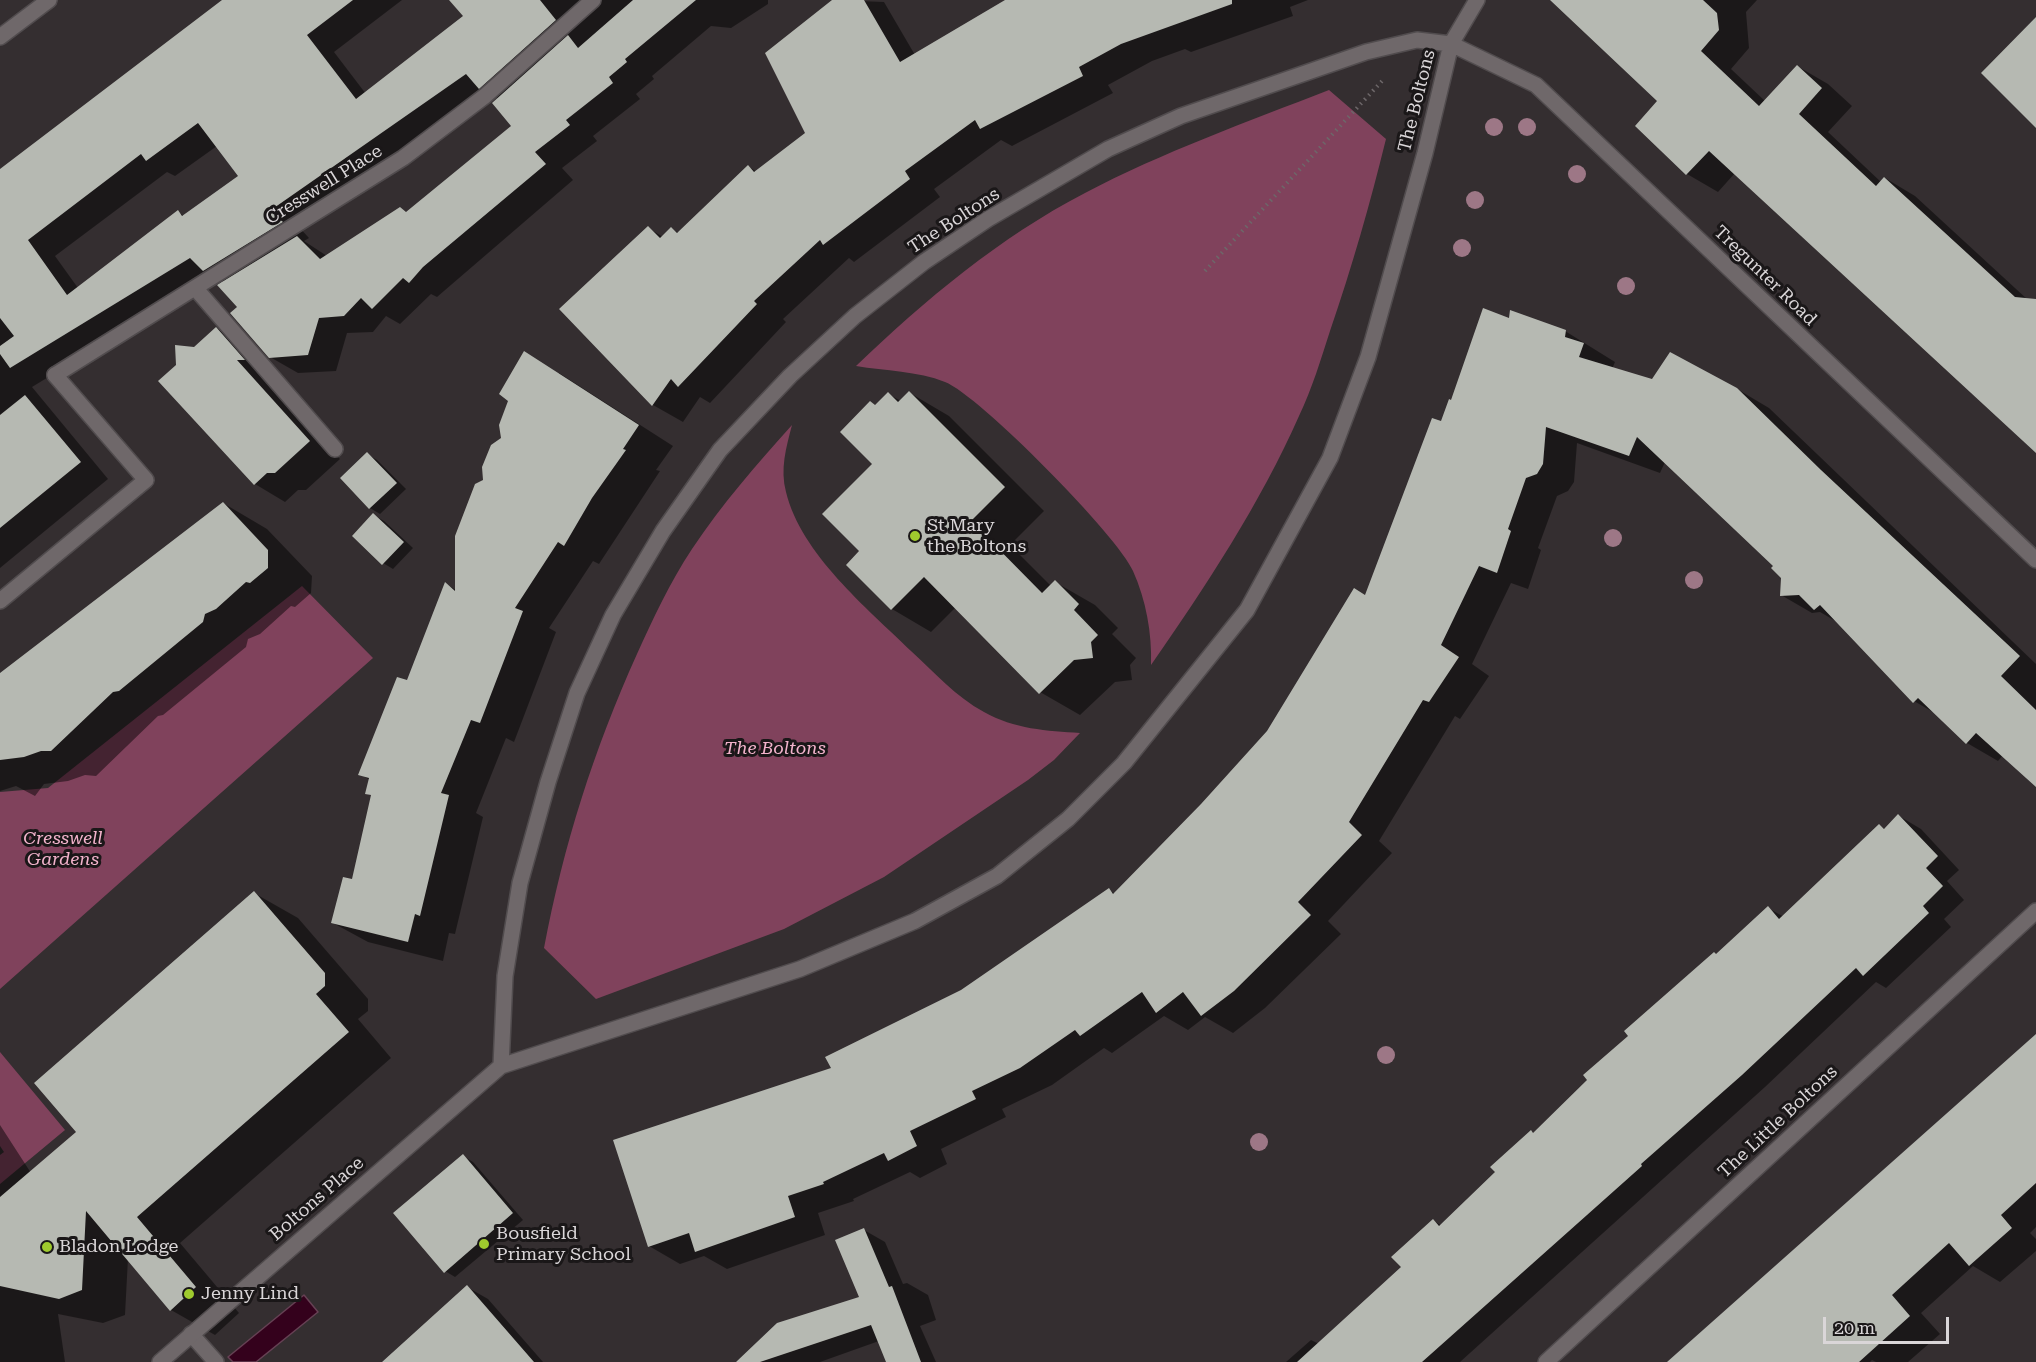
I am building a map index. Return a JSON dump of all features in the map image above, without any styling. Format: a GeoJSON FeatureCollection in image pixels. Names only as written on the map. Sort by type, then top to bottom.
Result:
{"type":"FeatureCollection","features":[{"type":"Feature","properties":{"kind":"street"},"geometry":{"type":"LineString","coordinates":[[0,37],[49,0]]}},
{"type":"Feature","properties":{"kind":"street","name":"Cresswell Place"},"geometry":{"type":"LineString","coordinates":[[0,601],[146,480],[55,375],[403,158],[485,96],[593,0]]}},
{"type":"Feature","properties":{"kind":"street"},"geometry":{"type":"LineString","coordinates":[[1451,44],[1477,0]]}},
{"type":"Feature","properties":{"kind":"street","name":"The Boltons"},"geometry":{"type":"LineString","coordinates":[[1417,40],[1451,44],[1425,153],[1375,334],[1330,458],[1247,610],[1124,763],[1068,819],[997,876],[915,921],[800,969],[501,1066],[505,976],[520,884],[548,782],[577,693],[613,615],[663,531],[720,450],[790,376],[855,315],[924,262],[988,219],[1108,149],[1181,116],[1366,52],[1417,40]]}},
{"type":"Feature","properties":{"kind":"street","name":"Tregunter Road"},"geometry":{"type":"LineString","coordinates":[[1451,44],[1536,85],[2036,560]]}},
{"type":"Feature","properties":{"kind":"street"},"geometry":{"type":"LineString","coordinates":[[196,289],[335,448]]}},
{"type":"Feature","properties":{"kind":"street","name":"The Little Boltons"},"geometry":{"type":"LineString","coordinates":[[1546,1362],[2036,911]]}},
{"type":"Feature","properties":{"kind":"street","name":"Boltons Place"},"geometry":{"type":"LineString","coordinates":[[160,1362],[501,1066]]}},
{"type":"Feature","properties":{"kind":"street"},"geometry":{"type":"LineString","coordinates":[[191,1334],[216,1362]]}},
{"type":"Feature","properties":{"kind":"path"},"geometry":{"type":"LineString","coordinates":[[1205,271],[1354,112]]}},
{"type":"Feature","properties":{"kind":"green space"},"geometry":{"type":"Polygon","coordinates":[[[1329,90],[1386,139],[1346,283],[1312,385],[1284,449],[1231,544],[1151,665],[1147,617],[1133,571],[1102,529],[1046,469],[987,412],[945,382],[913,373],[856,366],[964,271],[1054,210],[1115,178],[1175,151],[1329,90]]]}},
{"type":"Feature","properties":{"kind":"green space","name":"The Boltons"},"geometry":{"type":"Polygon","coordinates":[[[792,425],[784,467],[786,492],[794,515],[806,537],[838,579],[937,676],[974,706],[995,718],[1019,726],[1080,733],[1054,760],[1028,780],[884,877],[784,929],[596,999],[544,948],[560,872],[594,762],[621,690],[676,574],[703,532],[727,501],[792,425]]]}},
{"type":"Feature","properties":{"kind":"green space","name":"Cresswell Gardens"},"geometry":{"type":"Polygon","coordinates":[[[302,586],[373,658],[0,989],[0,792],[48,788],[302,586]]]}},
{"type":"Feature","properties":{"kind":"green space"},"geometry":{"type":"Polygon","coordinates":[[[0,1052],[65,1130],[0,1184],[0,1155],[4,1152],[0,1146],[0,1052]]]}},
{"type":"Feature","properties":{"kind":"shaded area"},"geometry":{"type":"Polygon","coordinates":[[[304,1295],[318,1312],[256,1362],[233,1362],[228,1357],[304,1295]]]}},
{"type":"Feature","properties":{"kind":"building"},"geometry":{"type":"Polygon","coordinates":[[[222,0],[353,0],[307,35],[356,99],[463,16],[449,0],[540,0],[556,20],[479,89],[466,74],[271,210],[283,222],[203,271],[190,258],[10,368],[0,354],[0,346],[14,336],[0,318],[0,169],[222,0]],[[198,123],[146,161],[141,154],[28,240],[67,295],[178,210],[182,216],[238,176],[198,123]]]}},
{"type":"Feature","properties":{"kind":"building"},"geometry":{"type":"Polygon","coordinates":[[[633,0],[696,0],[625,59],[627,62],[609,77],[613,83],[566,120],[570,125],[535,152],[546,164],[423,267],[409,283],[403,278],[372,309],[361,298],[344,316],[319,318],[308,355],[269,358],[230,313],[237,307],[217,285],[297,236],[320,259],[400,207],[406,212],[511,126],[492,103],[568,35],[578,48],[633,0]]]}},
{"type":"Feature","properties":{"kind":"building"},"geometry":{"type":"Polygon","coordinates":[[[832,0],[864,0],[900,62],[1005,0],[1232,0],[1232,4],[1121,44],[1079,67],[1083,76],[980,129],[975,120],[905,171],[910,179],[823,245],[820,240],[754,301],[757,304],[678,387],[671,379],[652,406],[559,309],[648,226],[660,238],[671,227],[677,233],[748,165],[754,172],[805,133],[765,53],[832,0]]]}},
{"type":"Feature","properties":{"kind":"building"},"geometry":{"type":"Polygon","coordinates":[[[1550,0],[1703,0],[1717,13],[1719,30],[1701,51],[1759,106],[1797,65],[1822,88],[1799,114],[1876,186],[1884,177],[2015,297],[2036,299],[2036,453],[1709,151],[1686,175],[1635,126],[1657,101],[1550,0]]]}},
{"type":"Feature","properties":{"kind":"building"},"geometry":{"type":"Polygon","coordinates":[[[2036,17],[2036,128],[1981,73],[2036,17]]]}},
{"type":"Feature","properties":{"kind":"building"},"geometry":{"type":"Polygon","coordinates":[[[1483,308],[1509,318],[1510,310],[1566,330],[1565,337],[1584,343],[1579,357],[1652,379],[1670,352],[1737,388],[2020,656],[2001,676],[2036,710],[2036,787],[1976,733],[1966,744],[1918,698],[1913,703],[1820,605],[1814,610],[1799,595],[1780,596],[1781,578],[1771,568],[1773,566],[1637,437],[1629,456],[1546,427],[1543,464],[1537,474],[1526,478],[1508,529],[1511,531],[1497,573],[1479,566],[1441,645],[1459,657],[1429,702],[1423,700],[1349,822],[1362,835],[1298,902],[1311,915],[1234,991],[1201,1016],[1183,992],[1156,1013],[1142,992],[1080,1036],[1075,1030],[1020,1068],[972,1091],[976,1099],[910,1131],[917,1146],[888,1161],[884,1153],[823,1182],[824,1184],[788,1196],[795,1217],[695,1252],[689,1233],[648,1247],[613,1140],[831,1068],[825,1057],[961,990],[1109,888],[1113,894],[1201,804],[1267,731],[1354,588],[1365,595],[1432,418],[1441,421],[1449,399],[1451,400],[1483,308]]]}},
{"type":"Feature","properties":{"kind":"building"},"geometry":{"type":"Polygon","coordinates":[[[216,327],[245,360],[237,360],[310,441],[275,473],[267,473],[254,485],[158,381],[176,365],[175,345],[194,347],[216,327]]]}},
{"type":"Feature","properties":{"kind":"building"},"geometry":{"type":"Polygon","coordinates":[[[524,351],[639,425],[623,449],[626,450],[592,498],[564,546],[558,542],[515,608],[523,611],[480,723],[471,720],[441,793],[449,795],[420,916],[415,914],[408,942],[331,923],[343,877],[352,879],[371,795],[365,794],[369,778],[358,775],[397,677],[407,680],[445,582],[455,591],[455,536],[475,484],[483,480],[482,467],[491,445],[501,438],[499,425],[508,401],[499,394],[524,351]]]}},
{"type":"Feature","properties":{"kind":"building","name":"St Mary the Boltons"},"geometry":{"type":"Polygon","coordinates":[[[909,391],[1005,487],[971,521],[1042,593],[1055,580],[1079,604],[1074,610],[1098,635],[1091,642],[1093,658],[1074,660],[1039,694],[924,577],[891,610],[846,565],[859,551],[822,514],[872,464],[840,432],[870,401],[875,405],[888,392],[898,402],[909,391]]]}},
{"type":"Feature","properties":{"kind":"building"},"geometry":{"type":"Polygon","coordinates":[[[25,395],[81,462],[0,528],[0,415],[25,395]]]}},
{"type":"Feature","properties":{"kind":"building"},"geometry":{"type":"Polygon","coordinates":[[[367,452],[397,483],[369,509],[340,478],[367,452]]]}},
{"type":"Feature","properties":{"kind":"building"},"geometry":{"type":"Polygon","coordinates":[[[223,502],[268,550],[268,568],[250,583],[246,582],[216,609],[205,614],[203,622],[119,691],[113,692],[51,751],[0,760],[0,673],[223,502]]]}},
{"type":"Feature","properties":{"kind":"building"},"geometry":{"type":"Polygon","coordinates":[[[373,513],[404,542],[382,565],[352,536],[373,513]]]}},
{"type":"Feature","properties":{"kind":"building"},"geometry":{"type":"Polygon","coordinates":[[[1898,814],[1938,856],[1926,868],[1943,886],[1923,906],[1929,913],[1863,976],[1856,968],[1742,1075],[1641,1164],[1642,1166],[1422,1362],[1297,1362],[1401,1267],[1391,1257],[1433,1219],[1439,1226],[1495,1172],[1490,1167],[1531,1130],[1533,1133],[1587,1080],[1583,1075],[1628,1036],[1624,1031],[1714,952],[1716,954],[1768,906],[1779,919],[1879,824],[1884,829],[1898,814]]]}},
{"type":"Feature","properties":{"kind":"building"},"geometry":{"type":"Polygon","coordinates":[[[254,891],[325,973],[325,986],[316,994],[349,1032],[137,1217],[196,1287],[170,1311],[86,1211],[82,1290],[59,1299],[0,1286],[0,1197],[76,1132],[34,1083],[254,891]]]}},
{"type":"Feature","properties":{"kind":"building"},"geometry":{"type":"Polygon","coordinates":[[[2036,1034],[2036,1183],[2001,1215],[2012,1228],[1969,1266],[1949,1243],[1892,1295],[1910,1316],[1859,1362],[1667,1362],[2036,1034]]]}},
{"type":"Feature","properties":{"kind":"building"},"geometry":{"type":"Polygon","coordinates":[[[463,1154],[513,1213],[444,1273],[393,1213],[463,1154]]]}},
{"type":"Feature","properties":{"kind":"building"},"geometry":{"type":"Polygon","coordinates":[[[864,1228],[889,1287],[892,1286],[921,1362],[886,1362],[871,1325],[760,1362],[736,1362],[777,1323],[859,1297],[835,1240],[864,1228]]]}},
{"type":"Feature","properties":{"kind":"building"},"geometry":{"type":"Polygon","coordinates":[[[467,1285],[534,1362],[382,1362],[467,1285]]]}},
{"type":"Feature","properties":{"kind":"place","name":"St Mary the Boltons"},"geometry":{"type":"Point","coordinates":[915,536]}},
{"type":"Feature","properties":{"kind":"place","name":"Bousfield Primary School"},"geometry":{"type":"Point","coordinates":[484,1244]}},
{"type":"Feature","properties":{"kind":"place","name":"Bladon Lodge"},"geometry":{"type":"Point","coordinates":[47,1247]}},
{"type":"Feature","properties":{"kind":"place","name":"Jenny Lind"},"geometry":{"type":"Point","coordinates":[189,1294]}}]}
